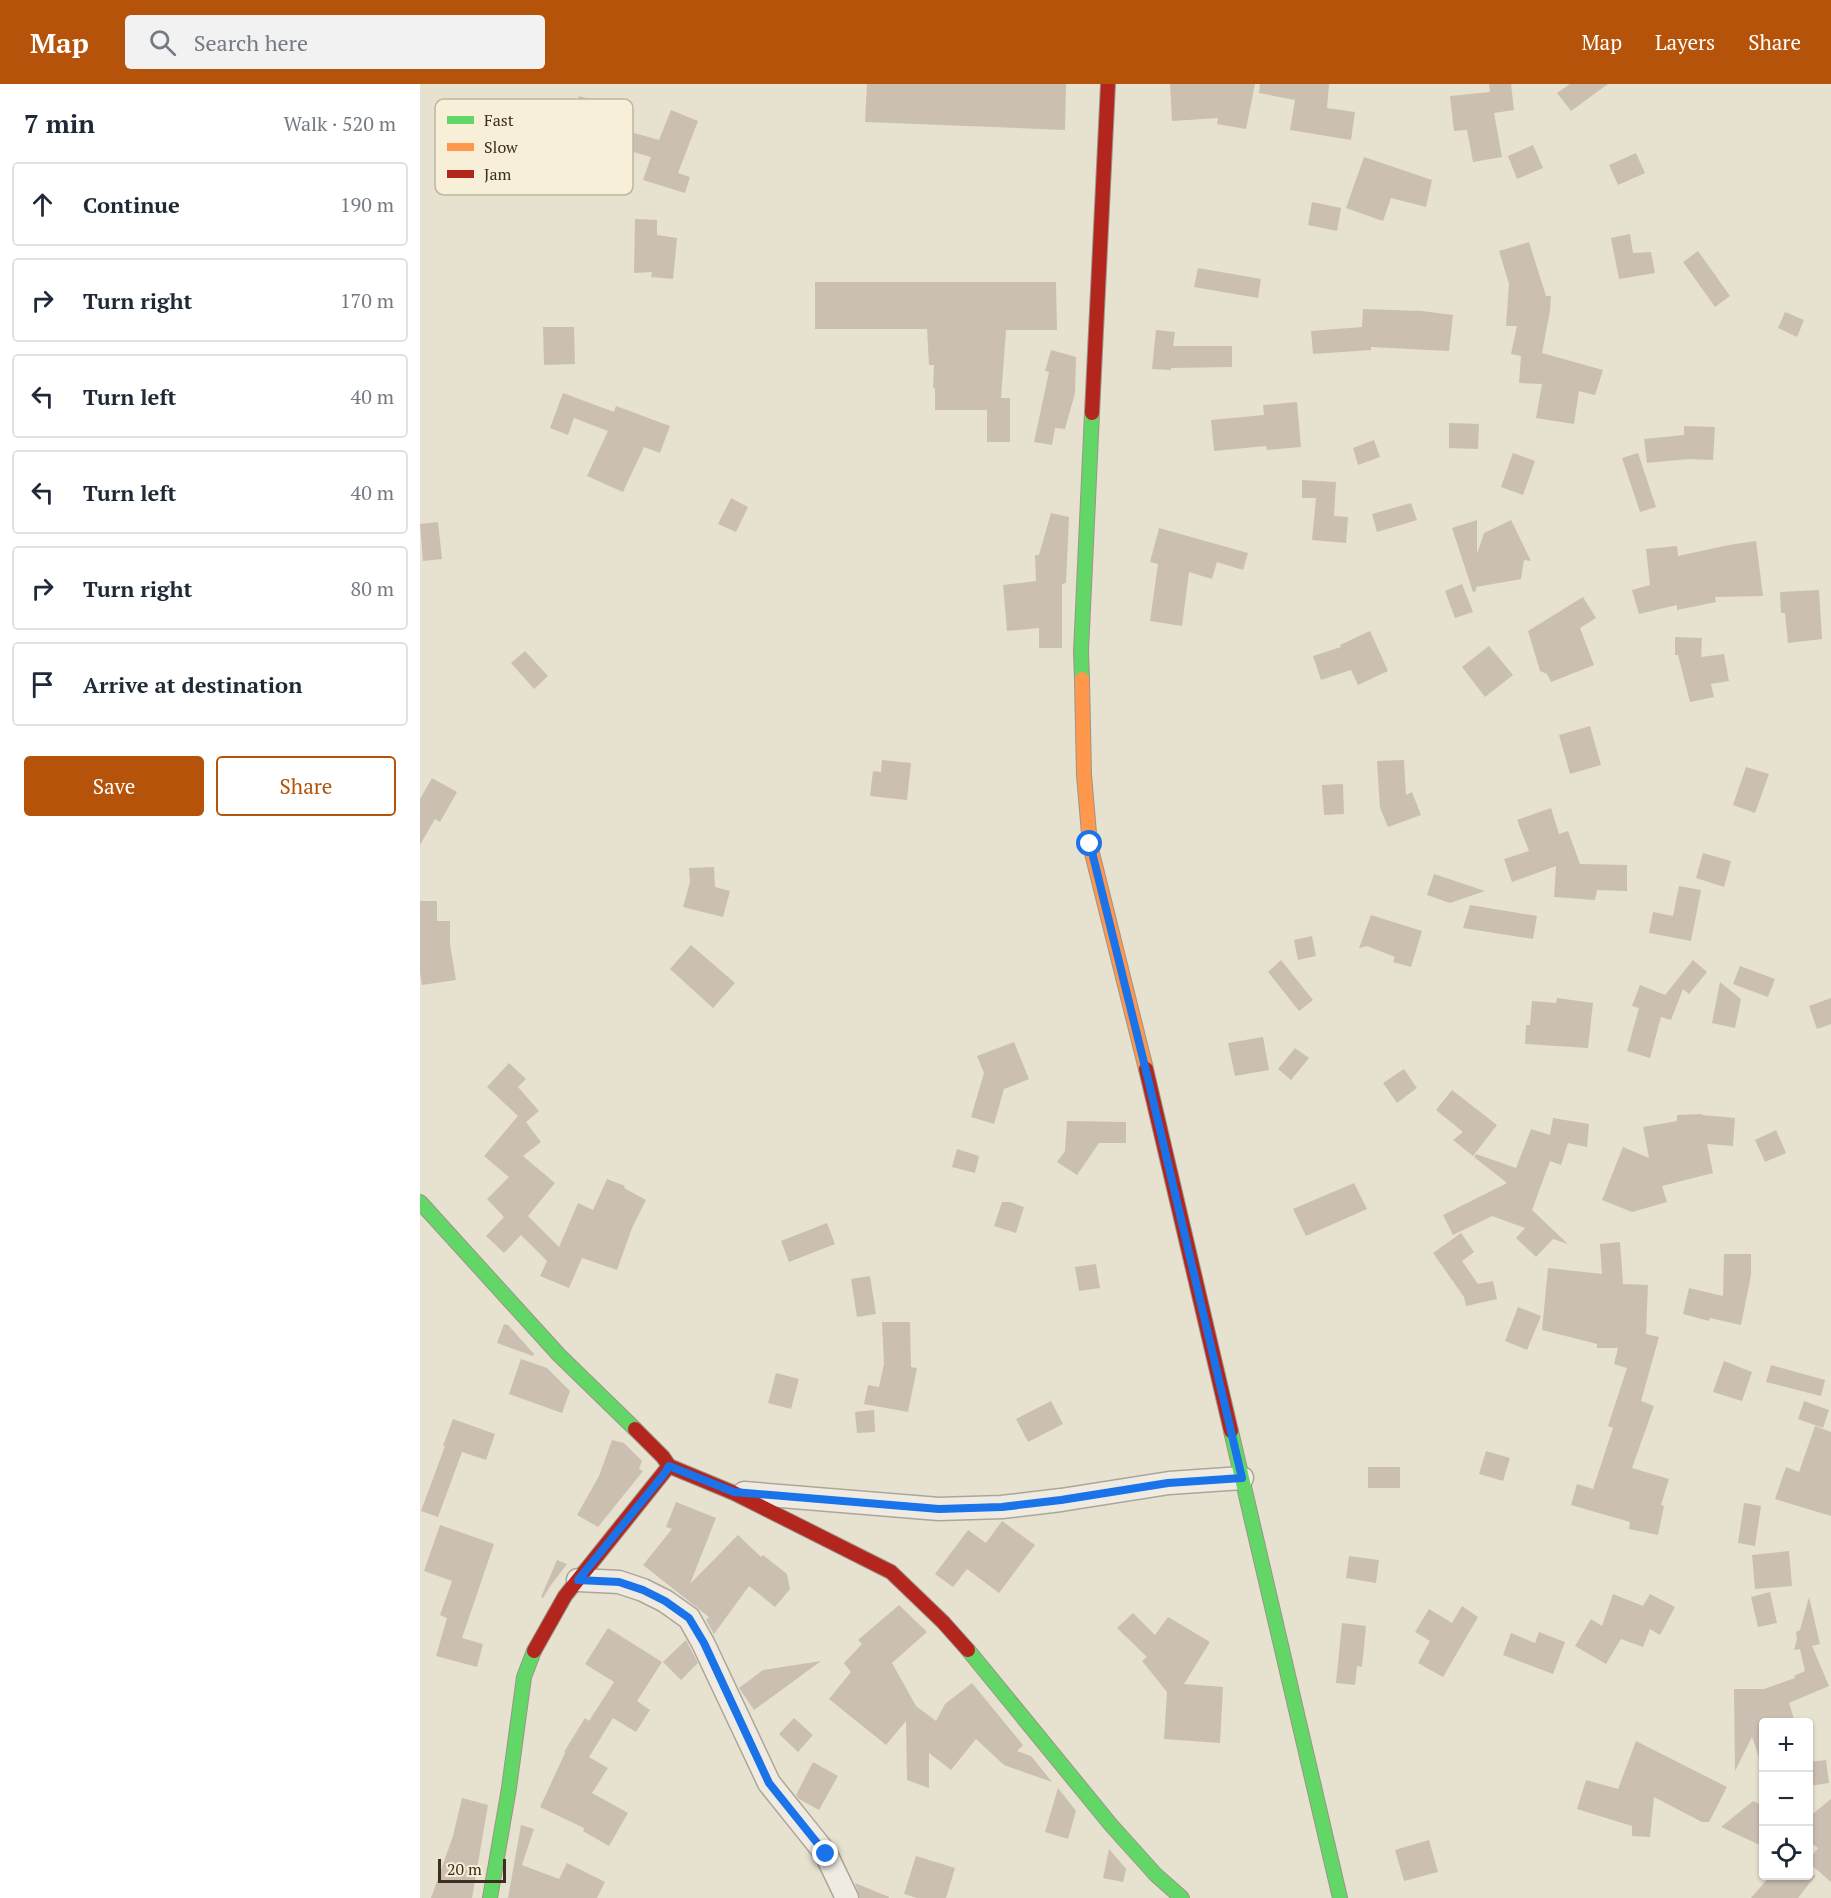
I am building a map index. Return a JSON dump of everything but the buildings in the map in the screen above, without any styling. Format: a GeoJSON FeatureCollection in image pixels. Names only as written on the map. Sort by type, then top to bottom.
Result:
{"type":"FeatureCollection","features":[{"type":"Feature","properties":{"kind":"main road"},"geometry":{"type":"LineString","coordinates":[[1108,84],[1082,652],[1084,775],[1090,844],[1149,1083],[1340,1898]]}},
{"type":"Feature","properties":{"kind":"main road"},"geometry":{"type":"LineString","coordinates":[[420,1202],[559,1355],[663,1457],[669,1466],[734,1492],[860,1555],[891,1572],[909,1588],[943,1622],[987,1673],[1111,1825],[1156,1875],[1182,1898]]}},
{"type":"Feature","properties":{"kind":"main road"},"geometry":{"type":"LineString","coordinates":[[490,1898],[509,1788],[524,1677],[537,1645],[565,1596],[669,1466]]}},
{"type":"Feature","properties":{"kind":"street"},"geometry":{"type":"LineString","coordinates":[[734,1492],[939,1509],[1002,1507],[1168,1483],[1242,1478]]}},
{"type":"Feature","properties":{"kind":"street"},"geometry":{"type":"LineString","coordinates":[[578,1580],[619,1582],[643,1590],[665,1601],[689,1618],[704,1643],[769,1783],[826,1854],[847,1898]]}},
{"type":"Feature","properties":{"kind":"traffic: fast"},"geometry":{"type":"LineString","coordinates":[[1082,679],[1081,652],[1092,413]]}},
{"type":"Feature","properties":{"kind":"traffic: fast"},"geometry":{"type":"LineString","coordinates":[[420,1202],[559,1355],[635,1429]]}},
{"type":"Feature","properties":{"kind":"traffic: fast"},"geometry":{"type":"LineString","coordinates":[[1231,1431],[1340,1898]]}},
{"type":"Feature","properties":{"kind":"traffic: fast"},"geometry":{"type":"LineString","coordinates":[[968,1650],[1111,1825],[1156,1875],[1182,1898]]}},
{"type":"Feature","properties":{"kind":"traffic: fast"},"geometry":{"type":"LineString","coordinates":[[490,1898],[509,1788],[524,1677],[534,1651]]}},
{"type":"Feature","properties":{"kind":"traffic: slow"},"geometry":{"type":"LineString","coordinates":[[1082,679],[1084,775],[1090,845],[1146,1069]]}},
{"type":"Feature","properties":{"kind":"traffic: jam"},"geometry":{"type":"LineString","coordinates":[[1092,413],[1108,84]]}},
{"type":"Feature","properties":{"kind":"traffic: jam"},"geometry":{"type":"LineString","coordinates":[[1146,1069],[1231,1431]]}},
{"type":"Feature","properties":{"kind":"traffic: jam"},"geometry":{"type":"LineString","coordinates":[[635,1429],[669,1466],[734,1493],[891,1572],[943,1622],[968,1650]]}},
{"type":"Feature","properties":{"kind":"traffic: jam"},"geometry":{"type":"LineString","coordinates":[[534,1651],[565,1596],[669,1466]]}},
{"type":"Feature","properties":{"kind":"route"},"geometry":{"type":"LineString","coordinates":[[826,1854],[769,1783],[704,1643],[689,1618],[665,1601],[643,1590],[619,1582],[578,1580],[669,1466],[734,1492],[939,1509],[1002,1507],[1168,1483],[1242,1478],[1090,844]]}}]}
